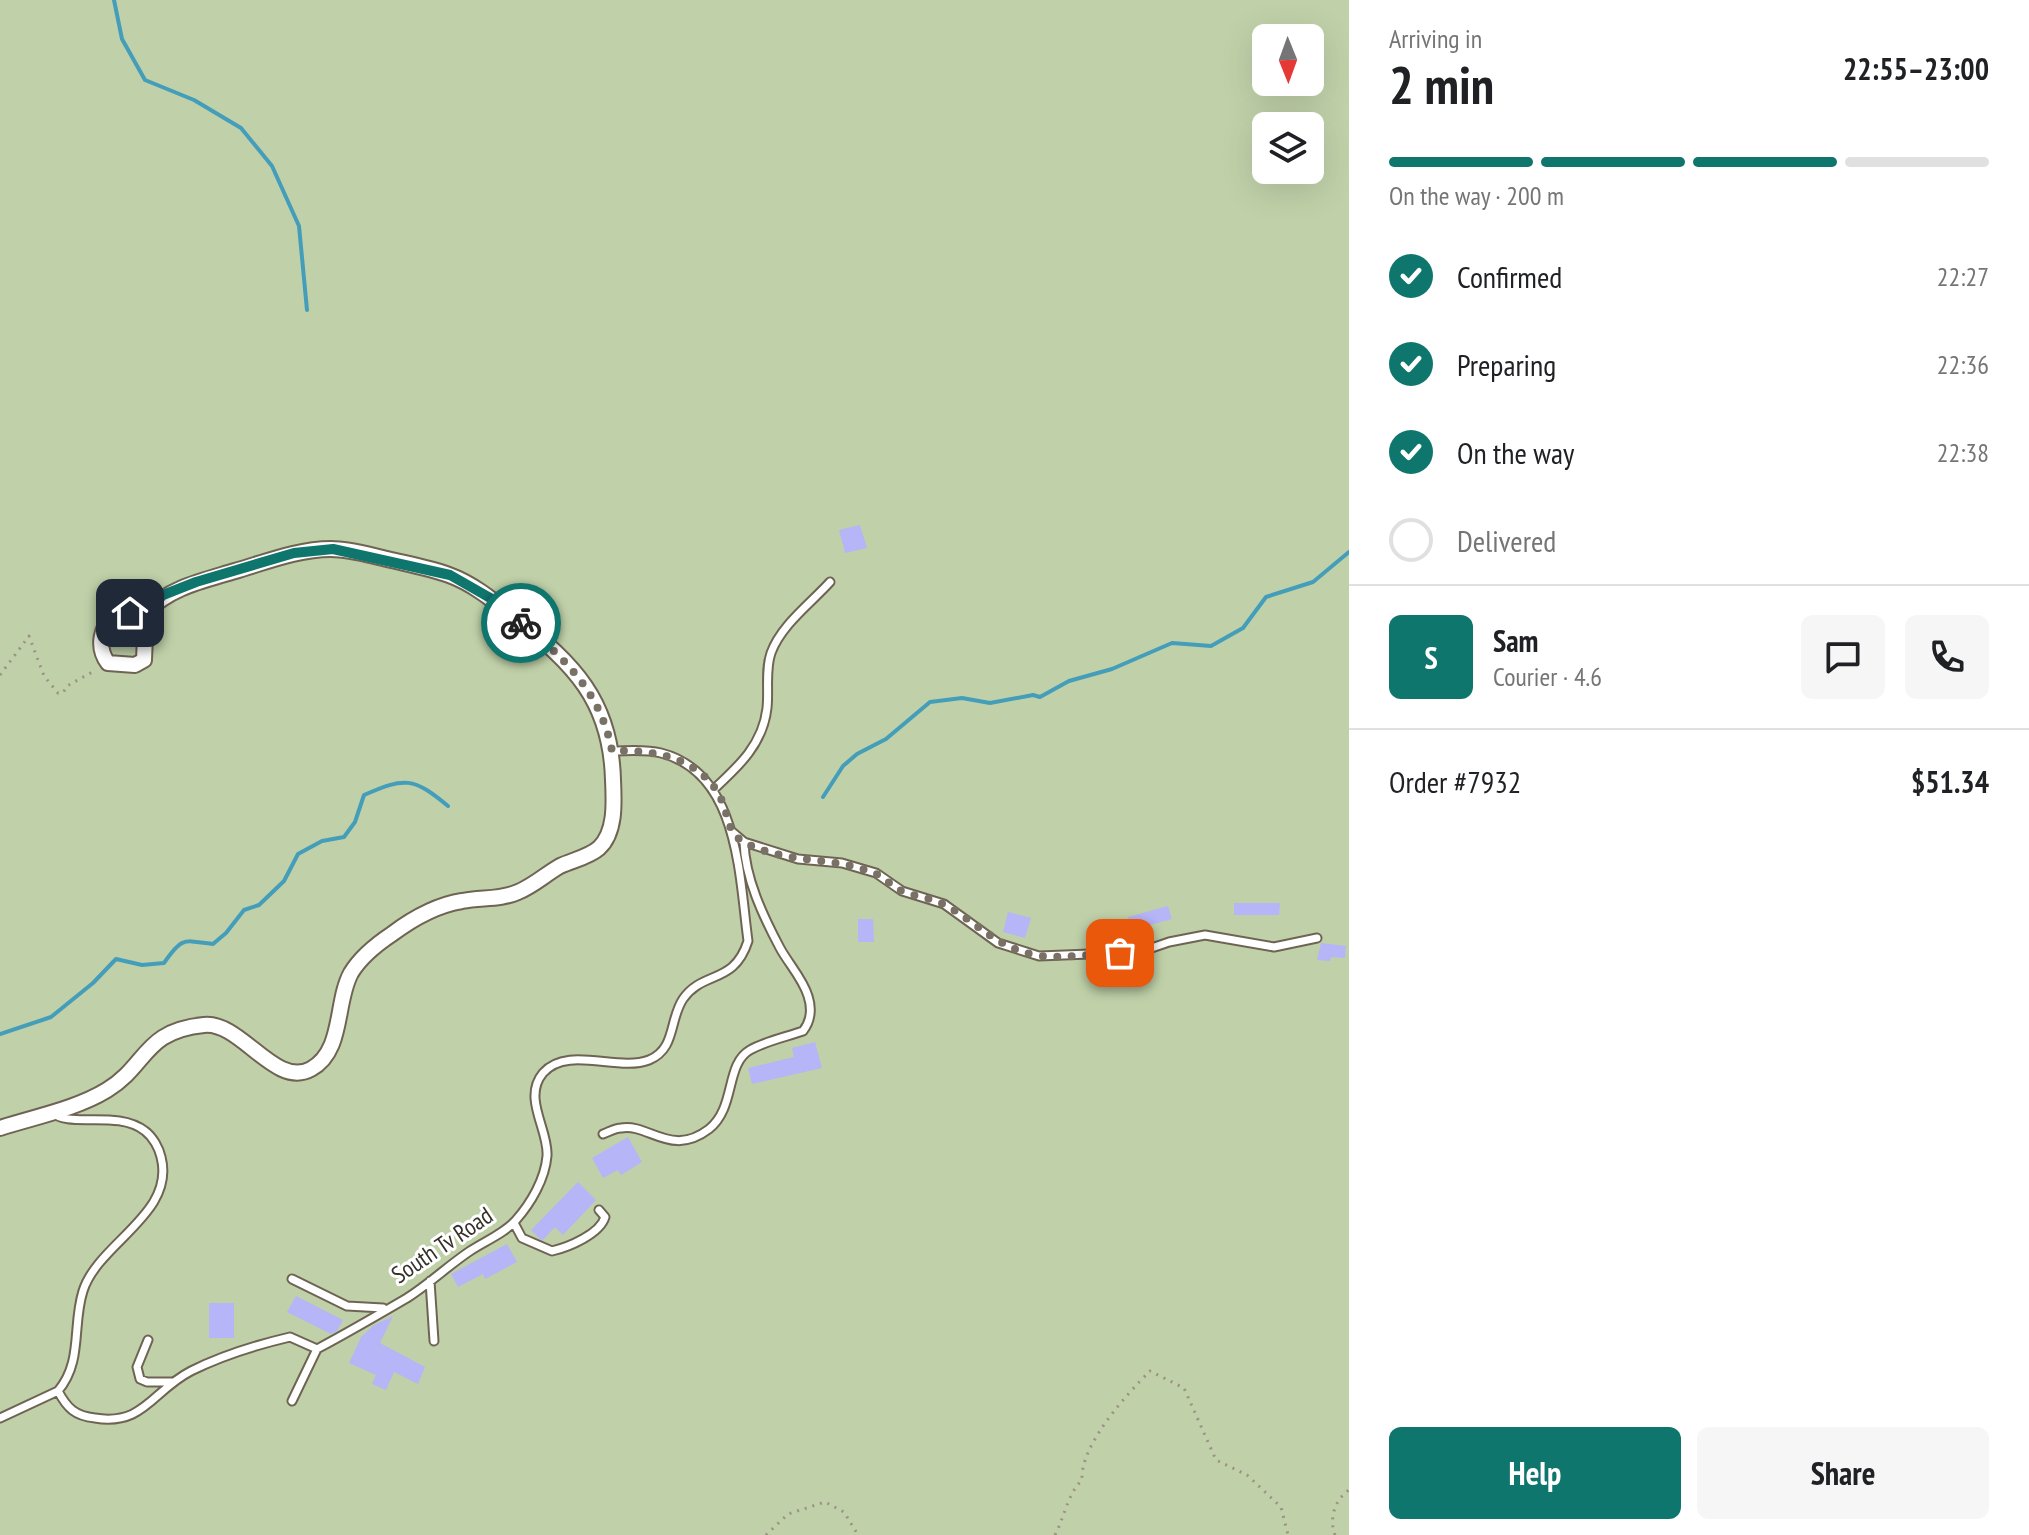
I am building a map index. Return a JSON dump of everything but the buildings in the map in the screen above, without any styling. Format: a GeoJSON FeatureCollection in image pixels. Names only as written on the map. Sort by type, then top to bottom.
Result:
{"type":"FeatureCollection","features":[{"type":"Feature","properties":{"kind":"street"},"geometry":{"type":"LineString","coordinates":[[0,1128],[104,1092],[118,1083],[152,1043],[169,1034],[205,1025],[228,1030],[275,1066],[303,1072],[312,1069],[320,1062],[334,1037],[350,975],[356,965],[392,933],[445,905],[517,893],[600,847],[612,819],[612,751],[602,715],[573,668],[492,599],[450,575],[349,550],[317,550],[196,582],[163,595],[146,612],[114,614],[106,622],[102,648],[108,663],[135,665],[144,660],[146,612]]}},
{"type":"Feature","properties":{"kind":"lane"},"geometry":{"type":"LineString","coordinates":[[714,789],[741,764],[759,739],[767,708],[771,653],[782,632],[830,582]]}},
{"type":"Feature","properties":{"kind":"lane"},"geometry":{"type":"LineString","coordinates":[[612,751],[662,753],[694,769],[714,789],[723,803],[731,831],[744,842],[798,859],[842,863],[876,873],[902,891],[944,904],[998,943],[1039,956],[1140,952],[1180,939],[1205,935],[1274,947],[1317,938]]}},
{"type":"Feature","properties":{"kind":"lane","name":"South Tv Road"},"geometry":{"type":"LineString","coordinates":[[317,1349],[430,1281],[514,1223],[533,1198],[547,1154],[536,1102],[536,1087],[543,1072],[561,1063],[577,1060],[628,1064],[656,1057],[671,1038],[684,998],[692,989],[733,968],[744,954],[748,941],[731,831]]}},
{"type":"Feature","properties":{"kind":"lane"},"geometry":{"type":"LineString","coordinates":[[603,1134],[623,1127],[667,1140],[694,1137],[710,1128],[724,1112],[739,1059],[750,1050],[803,1031],[808,1025],[808,994],[779,946],[755,894],[744,842]]}},
{"type":"Feature","properties":{"kind":"lane"},"geometry":{"type":"LineString","coordinates":[[0,1418],[58,1391],[70,1378],[83,1290],[95,1271],[146,1212],[163,1180],[162,1160],[147,1132],[129,1122],[111,1118],[62,1119],[52,1112]]}},
{"type":"Feature","properties":{"kind":"lane"},"geometry":{"type":"LineString","coordinates":[[514,1223],[522,1238],[552,1251],[568,1247],[603,1224],[605,1217],[599,1210]]}},
{"type":"Feature","properties":{"kind":"lane"},"geometry":{"type":"LineString","coordinates":[[292,1279],[347,1306],[386,1308]]}},
{"type":"Feature","properties":{"kind":"lane"},"geometry":{"type":"LineString","coordinates":[[430,1281],[434,1341]]}},
{"type":"Feature","properties":{"kind":"lane"},"geometry":{"type":"LineString","coordinates":[[58,1391],[67,1407],[81,1416],[126,1419],[141,1411],[174,1382],[213,1361],[290,1337],[317,1349],[292,1401]]}},
{"type":"Feature","properties":{"kind":"lane"},"geometry":{"type":"LineString","coordinates":[[148,1340],[137,1367],[140,1379],[174,1382]]}},
{"type":"Feature","properties":{"kind":"path"},"geometry":{"type":"LineString","coordinates":[[0,675],[29,636],[44,676],[58,693],[63,693],[67,686],[108,663]]}},
{"type":"Feature","properties":{"kind":"path"},"geometry":{"type":"LineString","coordinates":[[1055,1535],[1069,1497],[1082,1480],[1082,1469],[1109,1417],[1150,1371],[1159,1372],[1184,1388],[1216,1460],[1247,1475],[1281,1507],[1288,1535]]}},
{"type":"Feature","properties":{"kind":"path"},"geometry":{"type":"LineString","coordinates":[[1335,1535],[1331,1526],[1333,1515],[1340,1497],[1349,1490]]}},
{"type":"Feature","properties":{"kind":"path"},"geometry":{"type":"LineString","coordinates":[[766,1535],[788,1514],[825,1502],[844,1512],[858,1535]]}},
{"type":"Feature","properties":{"kind":"green space"},"geometry":{"type":"Polygon","coordinates":[[[0,0],[1349,0],[1349,1535],[0,1535],[0,0]]]}},
{"type":"Feature","properties":{"kind":"waterway"},"geometry":{"type":"LineString","coordinates":[[114,0],[122,39],[145,80],[194,100],[241,128],[272,166],[299,226],[307,310]]}},
{"type":"Feature","properties":{"kind":"waterway"},"geometry":{"type":"LineString","coordinates":[[823,797],[843,766],[857,754],[886,739],[930,702],[962,698],[990,703],[1033,695],[1040,697],[1069,681],[1112,669],[1172,643],[1211,646],[1243,628],[1266,597],[1313,582],[1349,552]]}},
{"type":"Feature","properties":{"kind":"waterway"},"geometry":{"type":"LineString","coordinates":[[0,1034],[51,1017],[93,983],[116,959],[142,965],[164,963],[184,942],[213,944],[244,910],[259,905],[284,881],[298,854],[322,841],[344,837],[355,822],[364,795],[390,785],[408,783],[426,790],[448,806]]}},
{"type":"Feature","properties":{"kind":"way so far"},"geometry":{"type":"LineString","coordinates":[[521,623],[573,668],[602,715],[612,751],[662,753],[703,775],[723,803],[731,831],[744,842],[798,859],[842,863],[876,873],[902,891],[944,904],[998,943],[1017,951],[1039,956],[1120,953]]}},
{"type":"Feature","properties":{"kind":"route"},"geometry":{"type":"LineString","coordinates":[[130,613],[146,612],[163,595],[196,582],[294,553],[333,549],[349,550],[450,575],[492,599],[521,623]]}}]}
